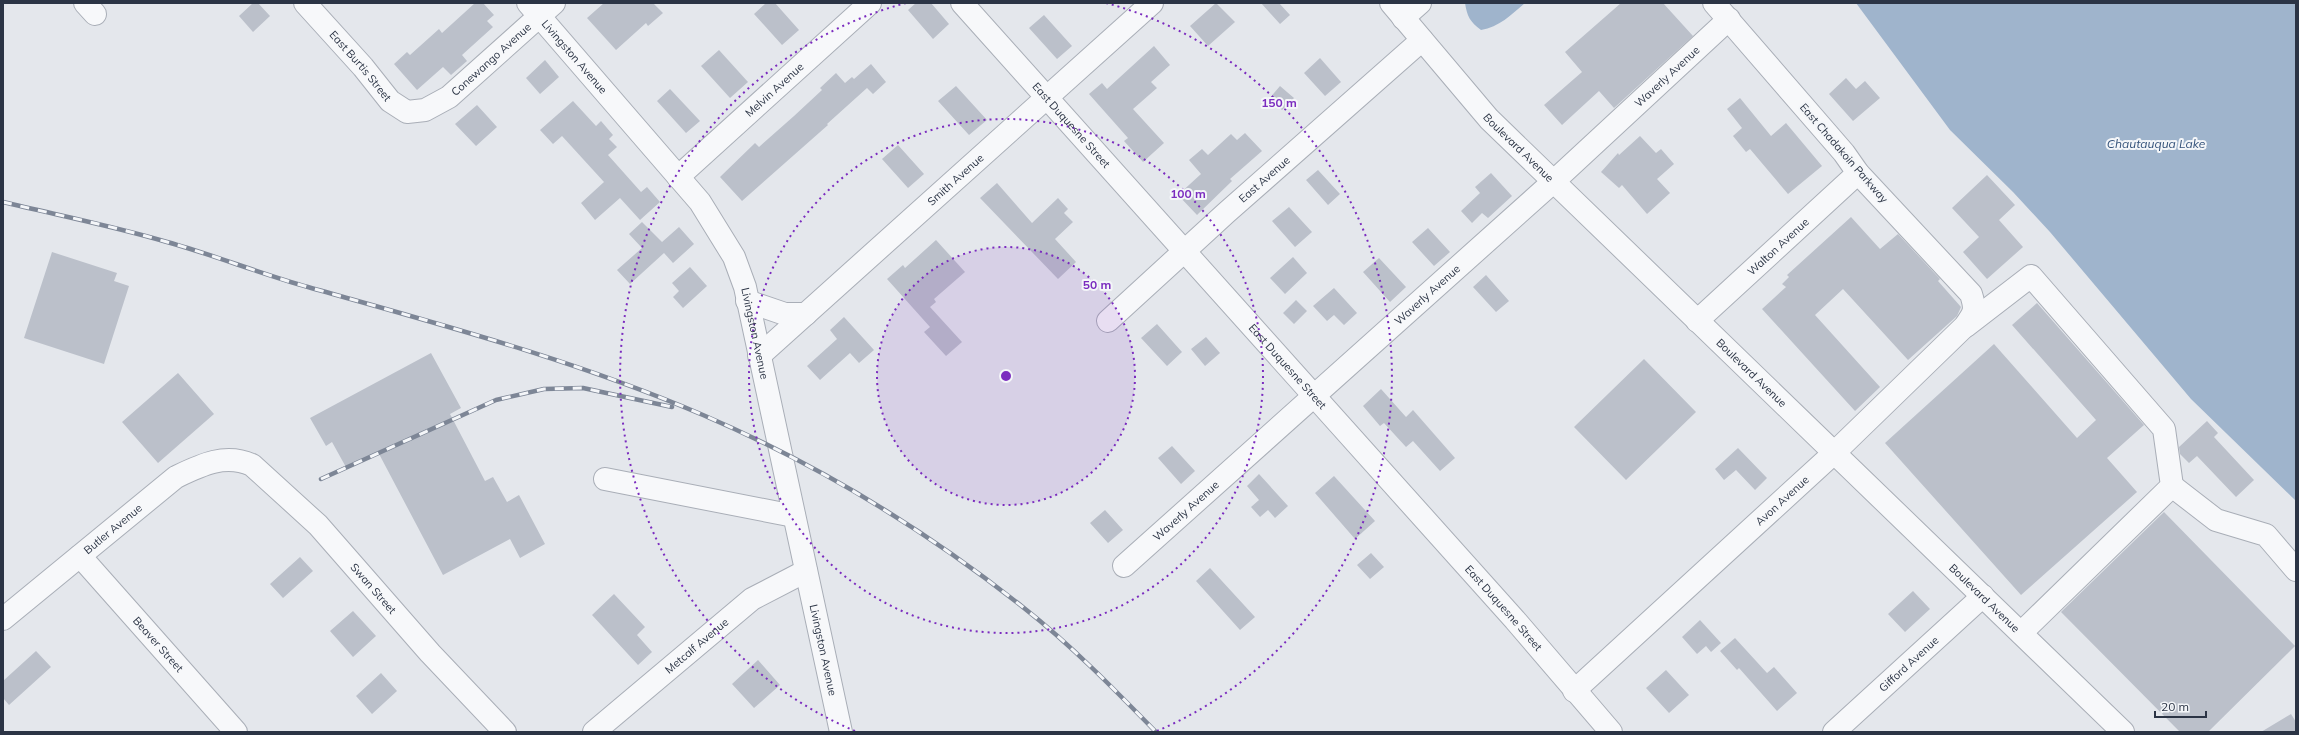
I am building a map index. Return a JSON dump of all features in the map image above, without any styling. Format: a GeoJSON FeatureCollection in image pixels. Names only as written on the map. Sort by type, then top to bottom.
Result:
{"type":"FeatureCollection","features":[{"type":"Feature","properties":{"kind":"street","name":"East Burtis Street"},"geometry":{"type":"LineString","coordinates":[[305,3],[390,101],[407,112],[426,110]]}},
{"type":"Feature","properties":{"kind":"street","name":"Melvin Avenue"},"geometry":{"type":"LineString","coordinates":[[678,177],[870,3]]}},
{"type":"Feature","properties":{"kind":"street","name":"East Duquesne Street"},"geometry":{"type":"LineString","coordinates":[[962,3],[1515,620],[1574,691],[1611,732]]}},
{"type":"Feature","properties":{"kind":"street","name":"Smith Avenue"},"geometry":{"type":"LineString","coordinates":[[759,356],[1152,3]]}},
{"type":"Feature","properties":{"kind":"street"},"geometry":{"type":"LineString","coordinates":[[1397,11],[1420,3]]}},
{"type":"Feature","properties":{"kind":"street","name":"East Chadakoin Parkway"},"geometry":{"type":"LineString","coordinates":[[1714,3],[1844,153],[1858,173],[1971,294],[1974,301]]}},
{"type":"Feature","properties":{"kind":"street","name":"Conewango Avenue"},"geometry":{"type":"LineString","coordinates":[[426,110],[449,97],[540,7]]}},
{"type":"Feature","properties":{"kind":"street","name":"Livingston Avenue"},"geometry":{"type":"LineString","coordinates":[[540,7],[700,202],[734,257],[747,301],[841,732]]}},
{"type":"Feature","properties":{"kind":"street","name":"Boulevard Avenue"},"geometry":{"type":"LineString","coordinates":[[1397,11],[1489,119],[2123,732]]}},
{"type":"Feature","properties":{"kind":"street","name":"Waverly Avenue"},"geometry":{"type":"LineString","coordinates":[[1124,566],[1553,182],[1729,19]]}},
{"type":"Feature","properties":{"kind":"street","name":"East Avenue"},"geometry":{"type":"LineString","coordinates":[[1108,321],[1422,40]]}},
{"type":"Feature","properties":{"kind":"street","name":"Walton Avenue"},"geometry":{"type":"LineString","coordinates":[[1697,321],[1858,173]]}},
{"type":"Feature","properties":{"kind":"street"},"geometry":{"type":"LineString","coordinates":[[1966,326],[2031,276],[2164,429],[2172,486],[2216,520],[2266,535],[2296,570]]}},
{"type":"Feature","properties":{"kind":"street"},"geometry":{"type":"LineString","coordinates":[[747,301],[785,314],[806,314]]}},
{"type":"Feature","properties":{"kind":"street","name":"Avon Avenue"},"geometry":{"type":"LineString","coordinates":[[1574,691],[1834,453],[1966,326],[1973,315],[1975,306],[1974,301]]}},
{"type":"Feature","properties":{"kind":"street","name":"Butler Avenue"},"geometry":{"type":"LineString","coordinates":[[3,619],[176,477],[205,463],[232,459]]}},
{"type":"Feature","properties":{"kind":"street","name":"Swan Street"},"geometry":{"type":"LineString","coordinates":[[232,459],[252,465],[318,525],[430,653],[505,732]]}},
{"type":"Feature","properties":{"kind":"street"},"geometry":{"type":"LineString","coordinates":[[605,479],[794,516]]}},
{"type":"Feature","properties":{"kind":"street"},"geometry":{"type":"LineString","coordinates":[[2021,633],[2172,486]]}},
{"type":"Feature","properties":{"kind":"street","name":"Beaver Street"},"geometry":{"type":"LineString","coordinates":[[80,556],[236,732]]}},
{"type":"Feature","properties":{"kind":"street","name":"Metcalf Avenue"},"geometry":{"type":"LineString","coordinates":[[594,732],[752,599],[806,571]]}},
{"type":"Feature","properties":{"kind":"street","name":"Gifford Avenue"},"geometry":{"type":"LineString","coordinates":[[1834,732],[1983,596]]}},
{"type":"Feature","properties":{"kind":"water"},"geometry":{"type":"Polygon","coordinates":[[[1465,3],[1525,3],[1499,23],[1481,30],[1470,18],[1465,3]]]}},
{"type":"Feature","properties":{"kind":"water","name":"Chautauqua Lake"},"geometry":{"type":"Polygon","coordinates":[[[1856,3],[2296,3],[2296,501],[2191,399],[2050,232],[2013,192],[1950,130],[1856,3]]]}},
{"type":"Feature","properties":{"kind":"building"},"geometry":{"type":"Polygon","coordinates":[[[253,3],[258,3],[270,16],[253,32],[239,16],[253,3]]]}},
{"type":"Feature","properties":{"kind":"building"},"geometry":{"type":"Polygon","coordinates":[[[475,3],[483,3],[494,15],[487,21],[493,27],[462,55],[467,61],[451,75],[443,67],[417,90],[394,64],[407,52],[410,55],[439,29],[442,33],[475,3]]]}},
{"type":"Feature","properties":{"kind":"building"},"geometry":{"type":"Polygon","coordinates":[[[604,3],[653,3],[663,13],[648,26],[646,23],[616,50],[587,18],[604,3]]]}},
{"type":"Feature","properties":{"kind":"building"},"geometry":{"type":"Polygon","coordinates":[[[766,3],[775,3],[799,30],[782,45],[754,14],[766,3]]]}},
{"type":"Feature","properties":{"kind":"building"},"geometry":{"type":"Polygon","coordinates":[[[916,3],[931,3],[949,24],[933,39],[908,10],[916,3]]]}},
{"type":"Feature","properties":{"kind":"building"},"geometry":{"type":"Polygon","coordinates":[[[1216,3],[1235,22],[1208,46],[1190,26],[1216,3]]]}},
{"type":"Feature","properties":{"kind":"building"},"geometry":{"type":"Polygon","coordinates":[[[1261,3],[1279,3],[1290,15],[1280,24],[1261,3]]]}},
{"type":"Feature","properties":{"kind":"building"},"geometry":{"type":"Polygon","coordinates":[[[1621,3],[1663,3],[1693,36],[1614,108],[1599,91],[1562,125],[1544,105],[1582,72],[1565,52],[1621,3]]]}},
{"type":"Feature","properties":{"kind":"building"},"geometry":{"type":"Polygon","coordinates":[[[1044,15],[1072,46],[1057,59],[1029,28],[1044,15]]]}},
{"type":"Feature","properties":{"kind":"building"},"geometry":{"type":"Polygon","coordinates":[[[1154,46],[1170,65],[1151,82],[1157,88],[1133,109],[1164,143],[1143,162],[1124,141],[1128,138],[1089,94],[1102,83],[1107,89],[1154,46]]]}},
{"type":"Feature","properties":{"kind":"building"},"geometry":{"type":"Polygon","coordinates":[[[719,50],[748,82],[730,98],[701,66],[719,50]]]}},
{"type":"Feature","properties":{"kind":"building"},"geometry":{"type":"Polygon","coordinates":[[[1320,58],[1341,82],[1325,96],[1304,73],[1320,58]]]}},
{"type":"Feature","properties":{"kind":"building"},"geometry":{"type":"Polygon","coordinates":[[[545,60],[559,77],[540,94],[526,78],[545,60]]]}},
{"type":"Feature","properties":{"kind":"building"},"geometry":{"type":"Polygon","coordinates":[[[871,64],[886,82],[873,94],[867,88],[827,124],[828,125],[742,201],[720,177],[755,143],[759,147],[794,116],[822,90],[820,88],[836,73],[845,83],[852,77],[854,79],[871,64]]]}},
{"type":"Feature","properties":{"kind":"building"},"geometry":{"type":"Polygon","coordinates":[[[1846,78],[1856,89],[1865,81],[1880,98],[1853,121],[1829,94],[1846,78]]]}},
{"type":"Feature","properties":{"kind":"building"},"geometry":{"type":"Polygon","coordinates":[[[956,86],[987,120],[969,135],[938,101],[956,86]]]}},
{"type":"Feature","properties":{"kind":"building"},"geometry":{"type":"Polygon","coordinates":[[[1280,86],[1294,98],[1282,110],[1269,99],[1280,86]]]}},
{"type":"Feature","properties":{"kind":"building"},"geometry":{"type":"Polygon","coordinates":[[[670,89],[700,121],[686,133],[657,101],[670,89]]]}},
{"type":"Feature","properties":{"kind":"building"},"geometry":{"type":"Polygon","coordinates":[[[1740,98],[1771,136],[1786,123],[1822,166],[1788,194],[1750,149],[1746,152],[1733,136],[1742,128],[1727,109],[1740,98]]]}},
{"type":"Feature","properties":{"kind":"building"},"geometry":{"type":"Polygon","coordinates":[[[573,101],[596,126],[601,121],[613,135],[609,139],[617,147],[608,155],[641,192],[647,187],[660,202],[640,220],[620,198],[595,220],[581,203],[604,182],[562,136],[553,144],[540,130],[573,101]]]}},
{"type":"Feature","properties":{"kind":"building"},"geometry":{"type":"Polygon","coordinates":[[[477,105],[497,127],[476,146],[455,124],[477,105]]]}},
{"type":"Feature","properties":{"kind":"building"},"geometry":{"type":"Polygon","coordinates":[[[1245,133],[1262,151],[1230,179],[1232,181],[1197,215],[1178,195],[1201,174],[1189,160],[1202,149],[1208,155],[1231,134],[1237,140],[1245,133]]]}},
{"type":"Feature","properties":{"kind":"building"},"geometry":{"type":"Polygon","coordinates":[[[1640,136],[1656,153],[1661,149],[1674,164],[1657,179],[1670,193],[1647,214],[1622,185],[1619,188],[1601,172],[1618,153],[1619,155],[1640,136]]]}},
{"type":"Feature","properties":{"kind":"building"},"geometry":{"type":"Polygon","coordinates":[[[898,145],[924,174],[908,188],[882,159],[898,145]]]}},
{"type":"Feature","properties":{"kind":"building"},"geometry":{"type":"Polygon","coordinates":[[[1318,170],[1340,194],[1328,205],[1306,180],[1318,170]]]}},
{"type":"Feature","properties":{"kind":"building"},"geometry":{"type":"Polygon","coordinates":[[[1491,173],[1512,196],[1488,218],[1482,213],[1472,223],[1461,211],[1480,193],[1475,187],[1491,173]]]}},
{"type":"Feature","properties":{"kind":"building"},"geometry":{"type":"Polygon","coordinates":[[[1987,175],[2015,205],[1999,220],[2023,247],[1987,279],[1963,252],[1979,237],[1952,208],[1987,175]]]}},
{"type":"Feature","properties":{"kind":"building"},"geometry":{"type":"Polygon","coordinates":[[[997,183],[1032,223],[1058,198],[1068,209],[1064,213],[1073,222],[1055,239],[1076,262],[1058,279],[980,198],[997,183]]]}},
{"type":"Feature","properties":{"kind":"building"},"geometry":{"type":"Polygon","coordinates":[[[1289,207],[1312,232],[1295,247],[1272,221],[1289,207]]]}},
{"type":"Feature","properties":{"kind":"building"},"geometry":{"type":"Polygon","coordinates":[[[1851,217],[1880,249],[1898,234],[1940,279],[1938,281],[1961,307],[1957,316],[1908,360],[1843,289],[1815,315],[1880,387],[1855,411],[1762,309],[1786,287],[1782,284],[1789,277],[1787,275],[1851,217]]]}},
{"type":"Feature","properties":{"kind":"building"},"geometry":{"type":"Polygon","coordinates":[[[642,222],[662,242],[679,227],[694,244],[673,263],[664,253],[630,284],[617,270],[642,248],[629,234],[642,222]]]}},
{"type":"Feature","properties":{"kind":"building"},"geometry":{"type":"Polygon","coordinates":[[[1428,228],[1450,252],[1434,266],[1412,242],[1428,228]]]}},
{"type":"Feature","properties":{"kind":"building"},"geometry":{"type":"Polygon","coordinates":[[[936,240],[965,272],[934,299],[936,302],[930,307],[962,342],[946,356],[924,332],[930,327],[887,279],[903,265],[905,268],[936,240]]]}},
{"type":"Feature","properties":{"kind":"building"},"geometry":{"type":"Polygon","coordinates":[[[52,252],[117,273],[114,281],[129,286],[104,364],[24,338],[52,252]]]}},
{"type":"Feature","properties":{"kind":"building"},"geometry":{"type":"Polygon","coordinates":[[[1293,257],[1307,273],[1285,294],[1270,278],[1293,257]]]}},
{"type":"Feature","properties":{"kind":"building"},"geometry":{"type":"Polygon","coordinates":[[[1379,258],[1406,287],[1390,302],[1363,272],[1379,258]]]}},
{"type":"Feature","properties":{"kind":"building"},"geometry":{"type":"Polygon","coordinates":[[[690,267],[707,286],[683,308],[673,297],[679,291],[672,283],[690,267]]]}},
{"type":"Feature","properties":{"kind":"building"},"geometry":{"type":"Polygon","coordinates":[[[1486,275],[1509,301],[1496,312],[1473,287],[1486,275]]]}},
{"type":"Feature","properties":{"kind":"building"},"geometry":{"type":"Polygon","coordinates":[[[1334,288],[1357,313],[1344,325],[1334,315],[1327,321],[1313,306],[1334,288]]]}},
{"type":"Feature","properties":{"kind":"building"},"geometry":{"type":"Polygon","coordinates":[[[1296,300],[1307,311],[1294,324],[1283,313],[1296,300]]]}},
{"type":"Feature","properties":{"kind":"building"},"geometry":{"type":"Polygon","coordinates":[[[2037,303],[2144,425],[2107,458],[2137,492],[2021,595],[1885,443],[1994,344],[2077,438],[2096,420],[2012,325],[2037,303]]]}},
{"type":"Feature","properties":{"kind":"building"},"geometry":{"type":"Polygon","coordinates":[[[844,317],[874,350],[859,363],[850,353],[820,380],[807,366],[837,339],[830,330],[844,317]]]}},
{"type":"Feature","properties":{"kind":"building"},"geometry":{"type":"Polygon","coordinates":[[[1157,324],[1182,352],[1167,366],[1141,338],[1157,324]]]}},
{"type":"Feature","properties":{"kind":"building"},"geometry":{"type":"Polygon","coordinates":[[[1206,337],[1220,353],[1205,366],[1191,349],[1206,337]]]}},
{"type":"Feature","properties":{"kind":"building"},"geometry":{"type":"Polygon","coordinates":[[[431,353],[461,408],[450,414],[485,481],[493,477],[507,502],[519,495],[545,544],[520,558],[510,539],[443,575],[378,452],[347,469],[332,442],[326,446],[310,418],[431,353]]]}},
{"type":"Feature","properties":{"kind":"building"},"geometry":{"type":"Polygon","coordinates":[[[1644,359],[1696,412],[1626,480],[1574,427],[1644,359]]]}},
{"type":"Feature","properties":{"kind":"building"},"geometry":{"type":"Polygon","coordinates":[[[178,373],[214,414],[158,463],[122,422],[178,373]]]}},
{"type":"Feature","properties":{"kind":"building"},"geometry":{"type":"Polygon","coordinates":[[[1381,389],[1406,417],[1413,410],[1455,458],[1440,471],[1413,441],[1406,447],[1384,423],[1380,426],[1363,406],[1381,389]]]}},
{"type":"Feature","properties":{"kind":"building"},"geometry":{"type":"Polygon","coordinates":[[[2207,421],[2218,433],[2214,437],[2254,480],[2236,497],[2197,456],[2189,463],[2180,454],[2179,447],[2207,421]]]}},
{"type":"Feature","properties":{"kind":"building"},"geometry":{"type":"Polygon","coordinates":[[[1172,446],[1195,471],[1181,484],[1158,458],[1172,446]]]}},
{"type":"Feature","properties":{"kind":"building"},"geometry":{"type":"Polygon","coordinates":[[[1738,448],[1767,478],[1755,490],[1736,470],[1724,480],[1715,469],[1738,448]]]}},
{"type":"Feature","properties":{"kind":"building"},"geometry":{"type":"Polygon","coordinates":[[[1259,474],[1288,506],[1275,518],[1268,510],[1260,517],[1251,507],[1259,500],[1247,486],[1259,474]]]}},
{"type":"Feature","properties":{"kind":"building"},"geometry":{"type":"Polygon","coordinates":[[[1334,476],[1375,521],[1355,539],[1315,493],[1334,476]]]}},
{"type":"Feature","properties":{"kind":"building"},"geometry":{"type":"Polygon","coordinates":[[[1105,510],[1123,530],[1108,543],[1090,523],[1105,510]]]}},
{"type":"Feature","properties":{"kind":"building"},"geometry":{"type":"Polygon","coordinates":[[[2164,512],[2295,646],[2208,732],[2180,732],[2061,612],[2164,512]]]}},
{"type":"Feature","properties":{"kind":"building"},"geometry":{"type":"Polygon","coordinates":[[[1371,553],[1384,567],[1370,579],[1357,565],[1371,553]]]}},
{"type":"Feature","properties":{"kind":"building"},"geometry":{"type":"Polygon","coordinates":[[[300,557],[313,571],[283,598],[270,584],[300,557]]]}},
{"type":"Feature","properties":{"kind":"building"},"geometry":{"type":"Polygon","coordinates":[[[1210,568],[1255,617],[1240,630],[1196,581],[1210,568]]]}},
{"type":"Feature","properties":{"kind":"building"},"geometry":{"type":"Polygon","coordinates":[[[1913,591],[1930,609],[1905,632],[1888,614],[1913,591]]]}},
{"type":"Feature","properties":{"kind":"building"},"geometry":{"type":"Polygon","coordinates":[[[614,594],[645,627],[637,635],[652,652],[638,665],[592,615],[614,594]]]}},
{"type":"Feature","properties":{"kind":"building"},"geometry":{"type":"Polygon","coordinates":[[[353,611],[376,636],[353,657],[330,631],[353,611]]]}},
{"type":"Feature","properties":{"kind":"building"},"geometry":{"type":"Polygon","coordinates":[[[1700,620],[1721,643],[1711,652],[1706,646],[1697,654],[1682,637],[1700,620]]]}},
{"type":"Feature","properties":{"kind":"building"},"geometry":{"type":"Polygon","coordinates":[[[1735,638],[1767,673],[1774,667],[1797,693],[1777,711],[1739,668],[1737,670],[1720,651],[1735,638]]]}},
{"type":"Feature","properties":{"kind":"building"},"geometry":{"type":"Polygon","coordinates":[[[36,651],[51,667],[9,705],[3,698],[3,681],[36,651]]]}},
{"type":"Feature","properties":{"kind":"building"},"geometry":{"type":"Polygon","coordinates":[[[758,660],[780,685],[754,708],[732,684],[758,660]]]}},
{"type":"Feature","properties":{"kind":"building"},"geometry":{"type":"Polygon","coordinates":[[[1666,670],[1689,695],[1669,713],[1646,688],[1666,670]]]}},
{"type":"Feature","properties":{"kind":"building"},"geometry":{"type":"Polygon","coordinates":[[[381,673],[397,691],[372,714],[356,696],[381,673]]]}},
{"type":"Feature","properties":{"kind":"building"},"geometry":{"type":"Polygon","coordinates":[[[2291,714],[2296,722],[2296,732],[2261,732],[2291,714]]]}},
{"type":"Feature","properties":{"kind":"railway"},"geometry":{"type":"LineString","coordinates":[[3,202],[147,236],[290,282],[408,315],[557,360],[655,395],[746,434],[829,477],[870,501],[949,552],[1024,608],[1059,637],[1156,732]]}},
{"type":"Feature","properties":{"kind":"railway"},"geometry":{"type":"LineString","coordinates":[[321,479],[496,400],[544,389],[583,388],[672,407]]}}]}
